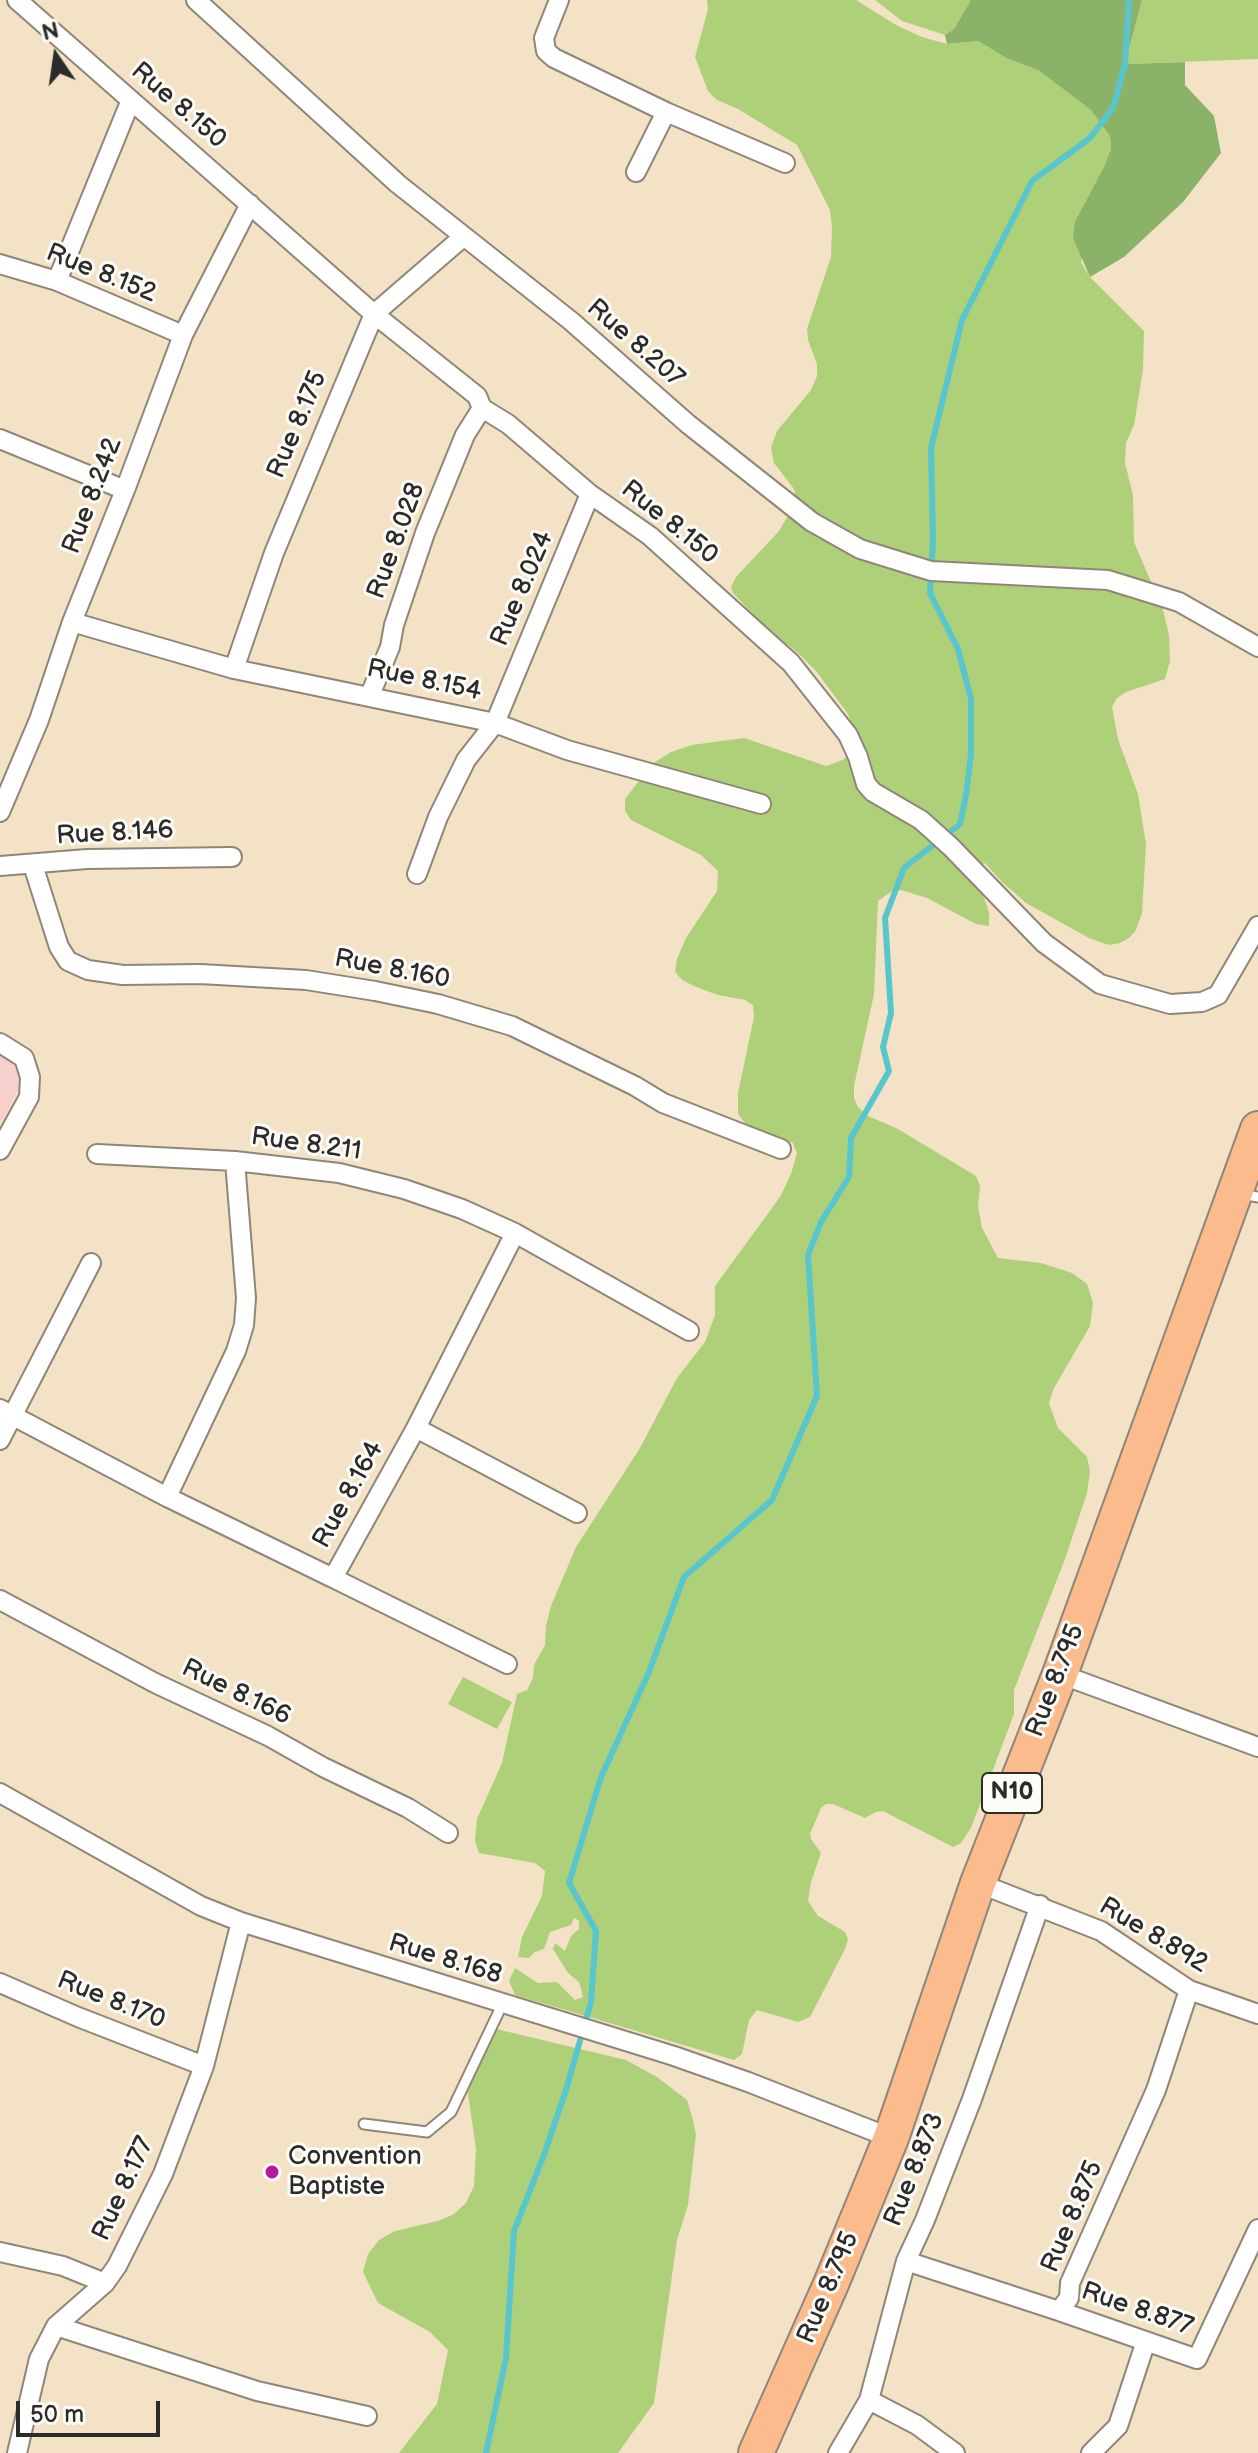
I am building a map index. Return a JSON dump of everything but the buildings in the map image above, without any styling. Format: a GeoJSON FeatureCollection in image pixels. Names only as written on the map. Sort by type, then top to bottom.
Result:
{"type":"FeatureCollection","features":[{"type":"Feature","properties":{"kind":"highway","name":"Rue 8.795"},"geometry":{"type":"LineString","coordinates":[[756,2453],[891,2138],[978,1883],[1246,1195],[1258,1129]]}},
{"type":"Feature","properties":{"kind":"street","name":"Rue 8.150"},"geometry":{"type":"LineString","coordinates":[[17,0],[374,314],[477,396],[482,408],[508,424],[590,494],[650,536],[791,663],[848,735],[866,784],[873,792],[921,820],[1044,943],[1100,984],[1170,1004],[1202,1002],[1218,995],[1258,926]]}},
{"type":"Feature","properties":{"kind":"street","name":"Rue 8.207"},"geometry":{"type":"LineString","coordinates":[[196,0],[398,184],[571,321],[688,424],[812,522],[860,549],[931,571],[1108,580],[1179,602],[1258,647]]}},
{"type":"Feature","properties":{"kind":"street"},"geometry":{"type":"LineString","coordinates":[[559,0],[544,38],[546,51],[554,58],[666,112],[785,163]]}},
{"type":"Feature","properties":{"kind":"street"},"geometry":{"type":"LineString","coordinates":[[57,281],[131,100]]}},
{"type":"Feature","properties":{"kind":"street"},"geometry":{"type":"LineString","coordinates":[[636,172],[666,112]]}},
{"type":"Feature","properties":{"kind":"street","name":"Rue 8.242"},"geometry":{"type":"LineString","coordinates":[[0,812],[39,720],[72,622],[183,335],[250,204]]}},
{"type":"Feature","properties":{"kind":"street","name":"Rue 8.175"},"geometry":{"type":"LineString","coordinates":[[234,669],[274,553],[374,314],[463,237]]}},
{"type":"Feature","properties":{"kind":"street","name":"Rue 8.152"},"geometry":{"type":"LineString","coordinates":[[0,264],[57,281],[183,335]]}},
{"type":"Feature","properties":{"kind":"street","name":"Rue 8.028"},"geometry":{"type":"LineString","coordinates":[[370,695],[390,647],[394,625],[425,533],[465,435],[482,408]]}},
{"type":"Feature","properties":{"kind":"street"},"geometry":{"type":"LineString","coordinates":[[0,439],[125,490]]}},
{"type":"Feature","properties":{"kind":"street","name":"Rue 8.024"},"geometry":{"type":"LineString","coordinates":[[417,874],[438,817],[466,760],[495,723],[590,494]]}},
{"type":"Feature","properties":{"kind":"street","name":"Rue 8.154"},"geometry":{"type":"LineString","coordinates":[[72,622],[234,669],[495,723],[567,750],[761,804]]}},
{"type":"Feature","properties":{"kind":"street","name":"Rue 8.146"},"geometry":{"type":"LineString","coordinates":[[0,866],[87,859],[232,857]]}},
{"type":"Feature","properties":{"kind":"street","name":"Rue 8.160"},"geometry":{"type":"LineString","coordinates":[[33,865],[59,947],[68,961],[88,970],[123,975],[200,974],[306,980],[438,1004],[512,1026],[635,1086],[663,1103],[781,1149]]}},
{"type":"Feature","properties":{"kind":"street"},"geometry":{"type":"LineString","coordinates":[[0,1043],[24,1058],[30,1077],[29,1097],[0,1150]]}},
{"type":"Feature","properties":{"kind":"street"},"geometry":{"type":"LineString","coordinates":[[97,1154],[235,1161]]}},
{"type":"Feature","properties":{"kind":"street","name":"Rue 8.211"},"geometry":{"type":"LineString","coordinates":[[167,1497],[236,1351],[244,1325],[246,1298],[235,1161],[339,1173],[404,1189],[462,1209],[515,1233],[689,1331]]}},
{"type":"Feature","properties":{"kind":"street","name":"Rue 8.164"},"geometry":{"type":"LineString","coordinates":[[6,1413],[167,1497],[333,1578],[416,1428],[515,1233]]}},
{"type":"Feature","properties":{"kind":"street"},"geometry":{"type":"LineString","coordinates":[[0,1440],[6,1413],[91,1263]]}},
{"type":"Feature","properties":{"kind":"street"},"geometry":{"type":"LineString","coordinates":[[416,1428],[577,1513]]}},
{"type":"Feature","properties":{"kind":"street"},"geometry":{"type":"LineString","coordinates":[[333,1578],[507,1664]]}},
{"type":"Feature","properties":{"kind":"street","name":"Rue 8.166"},"geometry":{"type":"LineString","coordinates":[[0,1600],[155,1683],[268,1736],[323,1767],[408,1808],[448,1833]]}},
{"type":"Feature","properties":{"kind":"street"},"geometry":{"type":"LineString","coordinates":[[1060,1674],[1258,1747]]}},
{"type":"Feature","properties":{"kind":"street","name":"Rue 8.168"},"geometry":{"type":"LineString","coordinates":[[0,1793],[201,1906],[241,1922],[718,2072],[891,2138]]}},
{"type":"Feature","properties":{"kind":"street","name":"Rue 8.892"},"geometry":{"type":"LineString","coordinates":[[978,1883],[1101,1931],[1189,1990],[1258,2014]]}},
{"type":"Feature","properties":{"kind":"street","name":"Rue 8.873"},"geometry":{"type":"LineString","coordinates":[[838,2453],[869,2400],[906,2261],[972,2099],[1040,1905]]}},
{"type":"Feature","properties":{"kind":"street","name":"Rue 8.177"},"geometry":{"type":"LineString","coordinates":[[17,2453],[39,2359],[56,2326],[105,2283],[117,2266],[163,2174],[204,2066],[241,1922]]}},
{"type":"Feature","properties":{"kind":"street","name":"Rue 8.170"},"geometry":{"type":"LineString","coordinates":[[0,1983],[204,2066]]}},
{"type":"Feature","properties":{"kind":"street","name":"Rue 8.875"},"geometry":{"type":"LineString","coordinates":[[906,2261],[1059,2311],[1069,2298],[1070,2283],[1156,2090],[1189,1990]]}},
{"type":"Feature","properties":{"kind":"street","name":"Rue 8.877"},"geometry":{"type":"LineString","coordinates":[[1059,2311],[1197,2359],[1258,2229]]}},
{"type":"Feature","properties":{"kind":"street"},"geometry":{"type":"LineString","coordinates":[[0,2252],[63,2266],[105,2283]]}},
{"type":"Feature","properties":{"kind":"street"},"geometry":{"type":"LineString","coordinates":[[56,2326],[257,2391],[367,2416]]}},
{"type":"Feature","properties":{"kind":"street"},"geometry":{"type":"LineString","coordinates":[[1091,2453],[1118,2426],[1146,2341]]}},
{"type":"Feature","properties":{"kind":"street"},"geometry":{"type":"LineString","coordinates":[[869,2400],[917,2425],[955,2453]]}},
{"type":"Feature","properties":{"kind":"lane"},"geometry":{"type":"LineString","coordinates":[[364,2124],[427,2132],[451,2112],[502,2005]]}},
{"type":"Feature","properties":{"kind":"shaded area"},"geometry":{"type":"Polygon","coordinates":[[[0,1048],[16,1059],[24,1079],[2,1121],[0,1120],[0,1048]]]}},
{"type":"Feature","properties":{"kind":"green space"},"geometry":{"type":"Polygon","coordinates":[[[707,0],[856,0],[922,37],[947,44],[978,41],[1008,59],[1038,70],[1102,122],[1110,136],[1111,149],[1081,262],[1090,277],[1144,331],[1143,370],[1134,425],[1126,443],[1125,463],[1133,495],[1134,542],[1163,610],[1169,635],[1170,661],[1165,679],[1126,692],[1117,698],[1112,707],[1118,739],[1138,794],[1146,844],[1142,913],[1136,930],[1129,938],[1109,945],[1089,938],[1026,903],[985,863],[978,868],[977,878],[989,912],[989,926],[976,924],[927,898],[901,890],[892,891],[878,901],[874,994],[854,1098],[866,1115],[898,1129],[976,1176],[980,1186],[978,1206],[982,1228],[998,1258],[1041,1263],[1072,1273],[1087,1284],[1093,1303],[1090,1326],[1054,1388],[1049,1403],[1058,1428],[1087,1457],[1090,1471],[1087,1493],[1065,1559],[1014,1690],[1014,1714],[971,1828],[961,1843],[953,1847],[883,1811],[865,1818],[833,1804],[821,1808],[810,1834],[821,1853],[808,1901],[818,1916],[845,1932],[848,1939],[845,1949],[810,2017],[798,2022],[757,2010],[749,2020],[742,2054],[734,2060],[515,1995],[509,1981],[515,1968],[538,1983],[557,1982],[575,2000],[583,1997],[579,1982],[568,1973],[553,1949],[555,1943],[565,1951],[571,1936],[579,1929],[579,1921],[574,1918],[571,1925],[550,1932],[544,1949],[529,1958],[518,1957],[522,1937],[542,1896],[545,1871],[535,1863],[479,1853],[475,1841],[477,1819],[502,1763],[517,1694],[527,1690],[533,1678],[534,1665],[545,1645],[551,1606],[576,1547],[640,1448],[677,1378],[705,1342],[715,1315],[715,1286],[780,1197],[797,1153],[793,1143],[750,1129],[738,1114],[738,1093],[754,1017],[753,1005],[696,987],[682,980],[675,972],[686,938],[717,891],[718,871],[701,855],[631,820],[625,811],[625,799],[652,764],[671,752],[692,745],[744,738],[826,766],[843,760],[854,747],[856,738],[848,714],[816,671],[765,627],[731,587],[736,577],[779,531],[796,502],[794,489],[774,463],[771,448],[777,431],[811,390],[817,376],[817,364],[807,329],[831,257],[832,227],[830,210],[797,145],[738,109],[717,100],[708,91],[695,57],[708,9],[707,0]]]}},
{"type":"Feature","properties":{"kind":"green space"},"geometry":{"type":"Polygon","coordinates":[[[875,0],[971,0],[954,29],[945,35],[902,21],[875,0]]]}},
{"type":"Feature","properties":{"kind":"green space"},"geometry":{"type":"Polygon","coordinates":[[[971,0],[1142,0],[1125,64],[1185,62],[1185,85],[1214,116],[1221,153],[1183,202],[1124,257],[1090,277],[1073,238],[1075,222],[1105,165],[1111,149],[1110,136],[1091,110],[1038,70],[1008,59],[978,41],[947,44],[945,35],[954,29],[971,0]]]}},
{"type":"Feature","properties":{"kind":"green space"},"geometry":{"type":"Polygon","coordinates":[[[1142,0],[1258,0],[1258,59],[1125,64],[1142,0]]]}},
{"type":"Feature","properties":{"kind":"green space"},"geometry":{"type":"Polygon","coordinates":[[[463,1677],[512,1702],[497,1729],[448,1704],[463,1677]]]}},
{"type":"Feature","properties":{"kind":"green space"},"geometry":{"type":"Polygon","coordinates":[[[488,2027],[626,2060],[657,2077],[687,2100],[696,2134],[688,2205],[677,2240],[654,2403],[618,2453],[399,2453],[437,2404],[448,2350],[430,2332],[378,2303],[363,2272],[368,2254],[379,2240],[395,2231],[438,2221],[454,2214],[466,2203],[474,2186],[476,2149],[466,2080],[488,2027]]]}},
{"type":"Feature","properties":{"kind":"waterway"},"geometry":{"type":"LineString","coordinates":[[486,2453],[506,2358],[514,2231],[566,2090],[591,2002],[596,1931],[569,1883],[601,1777],[649,1672],[684,1577],[772,1500],[817,1396],[808,1255],[821,1222],[849,1177],[851,1138],[889,1071],[883,1047],[891,1013],[885,918],[904,868],[960,824],[971,755],[971,699],[958,649],[930,593],[933,540],[931,448],[962,320],[1032,181],[1090,138],[1113,108],[1125,64],[1129,0]]}},
{"type":"Feature","properties":{"kind":"place","name":"Convention Baptiste"},"geometry":{"type":"Point","coordinates":[272,2172]}}]}
